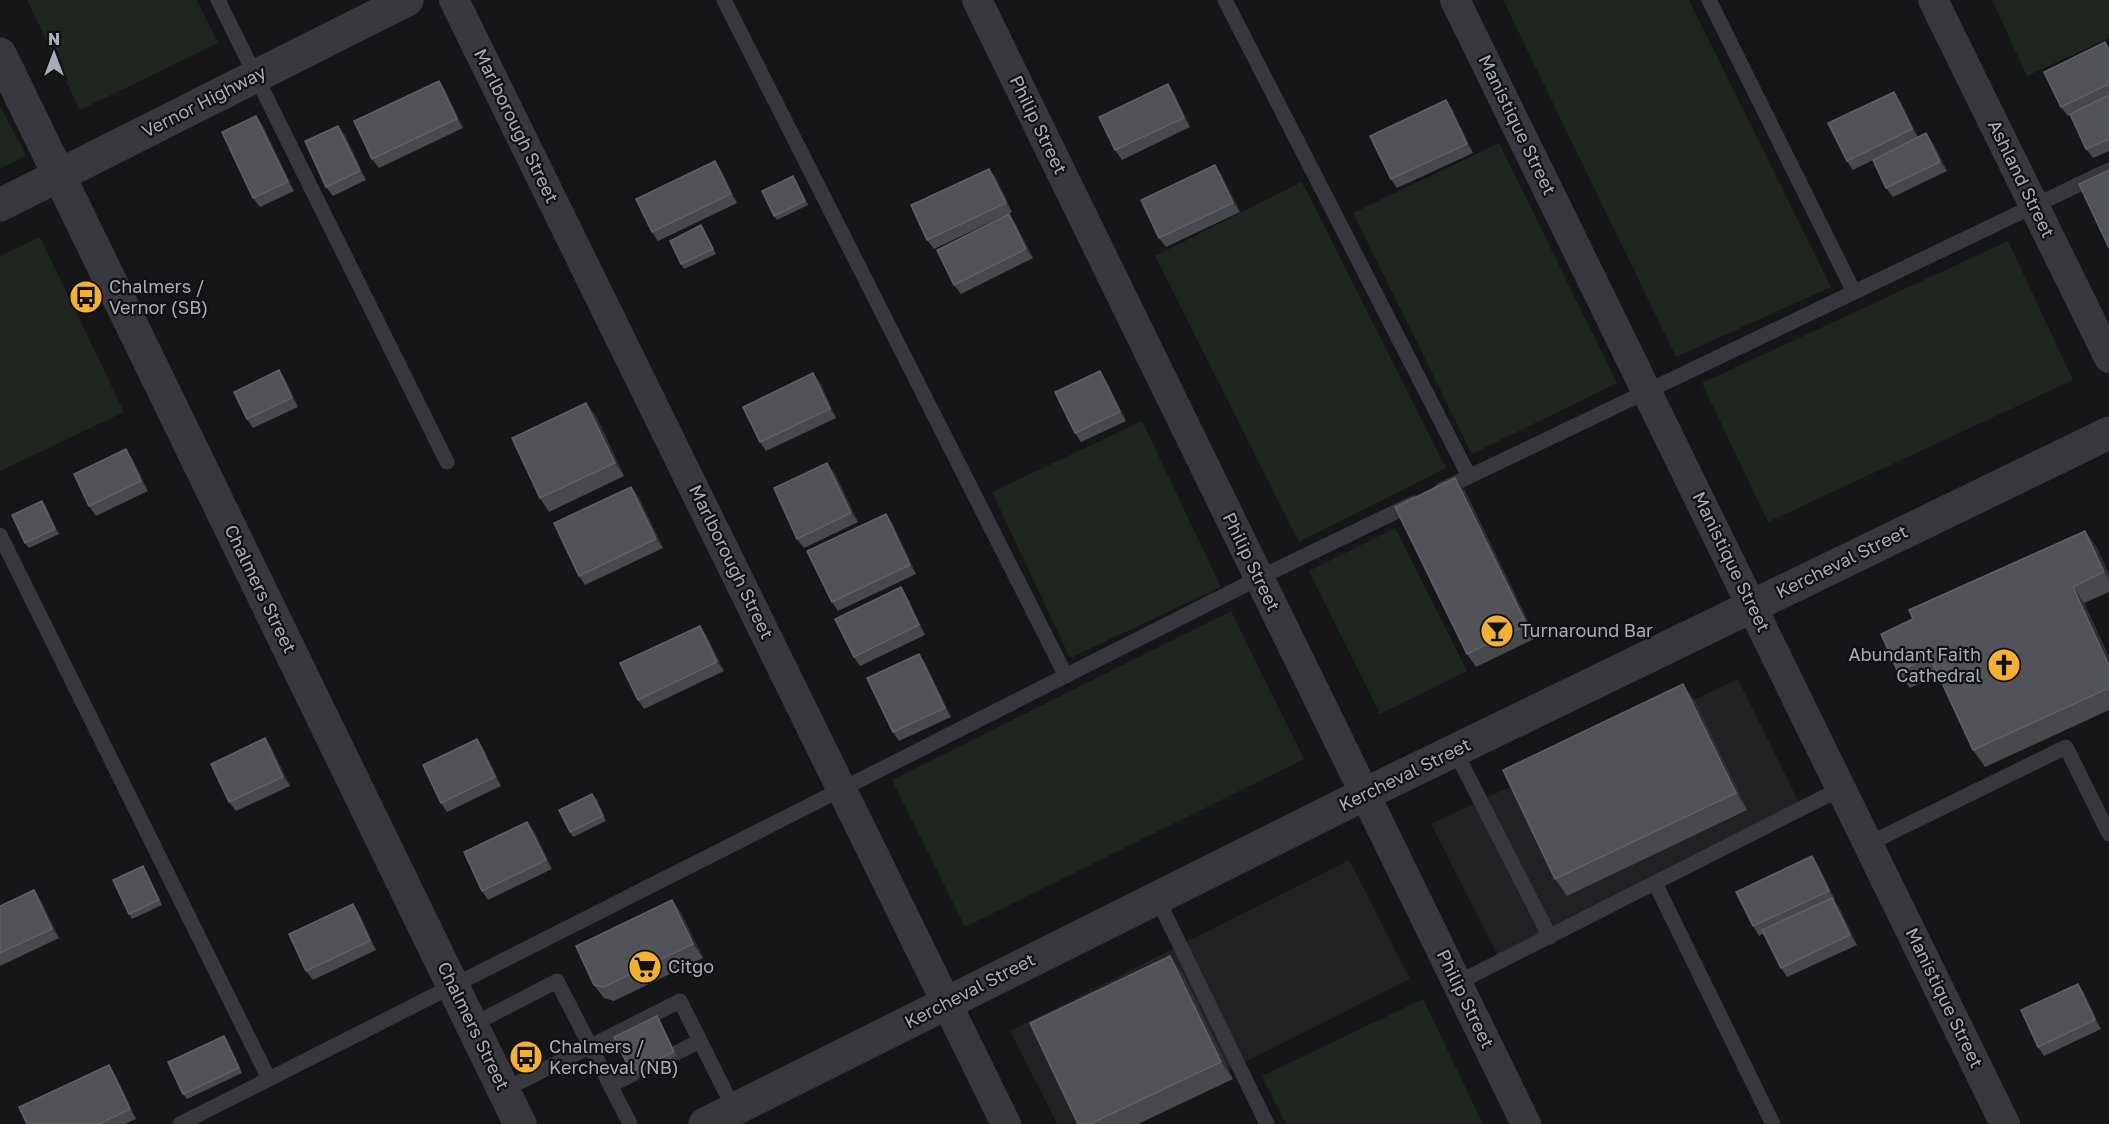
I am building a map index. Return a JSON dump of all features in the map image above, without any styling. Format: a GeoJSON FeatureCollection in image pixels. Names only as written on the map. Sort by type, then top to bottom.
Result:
{"type":"FeatureCollection","features":[{"type":"Feature","properties":{"kind":"street","name":"Vernor Highway"},"geometry":{"type":"LineString","coordinates":[[0,205],[407,0]]}},
{"type":"Feature","properties":{"kind":"street","name":"Marlborough Street"},"geometry":{"type":"LineString","coordinates":[[454,0],[1006,1124]]}},
{"type":"Feature","properties":{"kind":"street","name":"Philip Street"},"geometry":{"type":"LineString","coordinates":[[977,0],[1526,1124]]}},
{"type":"Feature","properties":{"kind":"street","name":"Manistique Street"},"geometry":{"type":"LineString","coordinates":[[1455,0],[2005,1124]]}},
{"type":"Feature","properties":{"kind":"street","name":"Ashland Street"},"geometry":{"type":"LineString","coordinates":[[1933,0],[2109,358]]}},
{"type":"Feature","properties":{"kind":"street","name":"Chalmers Street"},"geometry":{"type":"LineString","coordinates":[[0,54],[520,1124]]}},
{"type":"Feature","properties":{"kind":"street","name":"Kercheval Street"},"geometry":{"type":"LineString","coordinates":[[705,1124],[738,1117],[947,1002],[1365,794],[2109,433]]}},
{"type":"Feature","properties":{"kind":"lane"},"geometry":{"type":"LineString","coordinates":[[218,0],[447,462]]}},
{"type":"Feature","properties":{"kind":"lane"},"geometry":{"type":"LineString","coordinates":[[724,0],[1066,676]]}},
{"type":"Feature","properties":{"kind":"lane"},"geometry":{"type":"LineString","coordinates":[[1225,0],[1469,476]]}},
{"type":"Feature","properties":{"kind":"lane"},"geometry":{"type":"LineString","coordinates":[[1709,0],[1854,292]]}},
{"type":"Feature","properties":{"kind":"lane"},"geometry":{"type":"LineString","coordinates":[[180,1124],[1259,578],[2109,170]]}},
{"type":"Feature","properties":{"kind":"lane"},"geometry":{"type":"LineString","coordinates":[[0,535],[269,1080]]}},
{"type":"Feature","properties":{"kind":"lane"},"geometry":{"type":"LineString","coordinates":[[1868,844],[2066,747],[2109,834]]}},
{"type":"Feature","properties":{"kind":"lane"},"geometry":{"type":"LineString","coordinates":[[1455,751],[1550,937]]}},
{"type":"Feature","properties":{"kind":"lane"},"geometry":{"type":"LineString","coordinates":[[1457,983],[1842,788]]}},
{"type":"Feature","properties":{"kind":"lane"},"geometry":{"type":"LineString","coordinates":[[1654,883],[1773,1124]]}},
{"type":"Feature","properties":{"kind":"lane"},"geometry":{"type":"LineString","coordinates":[[1157,898],[1267,1124]]}},
{"type":"Feature","properties":{"kind":"lane"},"geometry":{"type":"LineString","coordinates":[[472,1025],[557,981],[630,1124]]}},
{"type":"Feature","properties":{"kind":"lane"},"geometry":{"type":"LineString","coordinates":[[504,1090],[680,1001],[738,1117]]}},
{"type":"Feature","properties":{"kind":"lane"},"geometry":{"type":"LineString","coordinates":[[676,1053],[700,1041]]}},
{"type":"Feature","properties":{"kind":"lane"},"geometry":{"type":"LineString","coordinates":[[611,1085],[633,1074]]}},
{"type":"Feature","properties":{"kind":"shaded area"},"geometry":{"type":"Polygon","coordinates":[[[27,0],[197,0],[218,43],[80,110],[27,0]]]}},
{"type":"Feature","properties":{"kind":"shaded area"},"geometry":{"type":"Polygon","coordinates":[[[1503,0],[1689,0],[1831,287],[1676,357],[1503,0]]]}},
{"type":"Feature","properties":{"kind":"shaded area"},"geometry":{"type":"Polygon","coordinates":[[[1992,0],[2109,0],[2109,38],[2027,76],[1992,0]]]}},
{"type":"Feature","properties":{"kind":"shaded area"},"geometry":{"type":"Polygon","coordinates":[[[0,106],[26,155],[0,169],[0,106]]]}},
{"type":"Feature","properties":{"kind":"shaded area"},"geometry":{"type":"Polygon","coordinates":[[[1499,143],[1617,383],[1472,454],[1353,213],[1499,143]]]}},
{"type":"Feature","properties":{"kind":"shaded area"},"geometry":{"type":"Polygon","coordinates":[[[1302,182],[1446,468],[1299,542],[1155,256],[1302,182]]]}},
{"type":"Feature","properties":{"kind":"shaded area"},"geometry":{"type":"Polygon","coordinates":[[[40,237],[124,412],[0,471],[0,256],[40,237]]]}},
{"type":"Feature","properties":{"kind":"shaded area"},"geometry":{"type":"Polygon","coordinates":[[[2008,241],[2073,380],[1768,522],[1702,383],[2008,241]]]}},
{"type":"Feature","properties":{"kind":"shaded area"},"geometry":{"type":"Polygon","coordinates":[[[1142,421],[1221,587],[1070,658],[992,492],[1142,421]]]}},
{"type":"Feature","properties":{"kind":"shaded area"},"geometry":{"type":"Polygon","coordinates":[[[1395,528],[1467,671],[1380,714],[1309,571],[1395,528]]]}},
{"type":"Feature","properties":{"kind":"shaded area"},"geometry":{"type":"Polygon","coordinates":[[[1231,611],[1304,759],[965,927],[892,780],[1231,611]]]}},
{"type":"Feature","properties":{"kind":"shaded area"},"geometry":{"type":"Polygon","coordinates":[[[1738,679],[1803,811],[1500,960],[1431,824],[1738,679]]]}},
{"type":"Feature","properties":{"kind":"shaded area"},"geometry":{"type":"Polygon","coordinates":[[[1349,860],[1410,979],[1121,1124],[1057,1124],[1010,1031],[1349,860]]]}},
{"type":"Feature","properties":{"kind":"shaded area"},"geometry":{"type":"Polygon","coordinates":[[[1423,999],[1483,1124],[1286,1124],[1262,1076],[1423,999]]]}},
{"type":"Feature","properties":{"kind":"building"},"geometry":{"type":"Polygon","coordinates":[[[2105,42],[2109,50],[2109,84],[2061,107],[2044,72],[2105,42]]]}},
{"type":"Feature","properties":{"kind":"building"},"geometry":{"type":"Polygon","coordinates":[[[439,81],[457,119],[372,159],[354,121],[439,81]]]}},
{"type":"Feature","properties":{"kind":"building"},"geometry":{"type":"Polygon","coordinates":[[[1168,84],[1184,118],[1115,150],[1099,117],[1168,84]]]}},
{"type":"Feature","properties":{"kind":"building"},"geometry":{"type":"Polygon","coordinates":[[[1894,92],[1912,129],[1847,161],[1828,123],[1894,92]]]}},
{"type":"Feature","properties":{"kind":"building"},"geometry":{"type":"Polygon","coordinates":[[[2109,95],[2109,139],[2086,149],[2070,114],[2109,95]]]}},
{"type":"Feature","properties":{"kind":"building"},"geometry":{"type":"Polygon","coordinates":[[[1446,100],[1467,144],[1391,179],[1370,136],[1446,100]]]}},
{"type":"Feature","properties":{"kind":"building"},"geometry":{"type":"Polygon","coordinates":[[[256,116],[288,182],[253,198],[222,132],[256,116]]]}},
{"type":"Feature","properties":{"kind":"building"},"geometry":{"type":"Polygon","coordinates":[[[338,126],[360,171],[326,187],[305,141],[338,126]]]}},
{"type":"Feature","properties":{"kind":"building"},"geometry":{"type":"Polygon","coordinates":[[[1926,133],[1940,162],[1886,188],[1873,160],[1926,133]]]}},
{"type":"Feature","properties":{"kind":"building"},"geometry":{"type":"Polygon","coordinates":[[[715,161],[731,194],[652,232],[636,199],[715,161]]]}},
{"type":"Feature","properties":{"kind":"building"},"geometry":{"type":"Polygon","coordinates":[[[1215,165],[1233,203],[1159,238],[1141,200],[1215,165]]]}},
{"type":"Feature","properties":{"kind":"building"},"geometry":{"type":"Polygon","coordinates":[[[989,169],[1006,203],[927,240],[911,205],[989,169]]]}},
{"type":"Feature","properties":{"kind":"building"},"geometry":{"type":"Polygon","coordinates":[[[2109,170],[2109,248],[2079,184],[2109,170]]]}},
{"type":"Feature","properties":{"kind":"building"},"geometry":{"type":"Polygon","coordinates":[[[793,176],[805,201],[774,216],[762,191],[793,176]]]}},
{"type":"Feature","properties":{"kind":"building"},"geometry":{"type":"Polygon","coordinates":[[[1009,214],[1026,249],[954,285],[937,250],[1009,214]]]}},
{"type":"Feature","properties":{"kind":"building"},"geometry":{"type":"Polygon","coordinates":[[[701,225],[713,249],[681,264],[670,241],[701,225]]]}},
{"type":"Feature","properties":{"kind":"building"},"geometry":{"type":"Polygon","coordinates":[[[279,370],[292,398],[247,419],[234,392],[279,370]]]}},
{"type":"Feature","properties":{"kind":"building"},"geometry":{"type":"Polygon","coordinates":[[[1100,371],[1120,412],[1075,433],[1055,392],[1100,371]]]}},
{"type":"Feature","properties":{"kind":"building"},"geometry":{"type":"Polygon","coordinates":[[[813,373],[830,409],[760,442],[743,407],[813,373]]]}},
{"type":"Feature","properties":{"kind":"building"},"geometry":{"type":"Polygon","coordinates":[[[586,403],[615,463],[540,498],[512,438],[586,403]]]}},
{"type":"Feature","properties":{"kind":"building"},"geometry":{"type":"Polygon","coordinates":[[[126,449],[141,481],[89,506],[74,474],[126,449]]]}},
{"type":"Feature","properties":{"kind":"building"},"geometry":{"type":"Polygon","coordinates":[[[827,463],[851,513],[797,539],[774,488],[827,463]]]}},
{"type":"Feature","properties":{"kind":"building"},"geometry":{"type":"Polygon","coordinates":[[[1455,478],[1527,625],[1467,654],[1395,507],[1455,478]]]}},
{"type":"Feature","properties":{"kind":"building"},"geometry":{"type":"Polygon","coordinates":[[[631,487],[656,539],[579,576],[554,523],[631,487]]]}},
{"type":"Feature","properties":{"kind":"building"},"geometry":{"type":"Polygon","coordinates":[[[42,501],[55,529],[25,543],[12,515],[42,501]]]}},
{"type":"Feature","properties":{"kind":"building"},"geometry":{"type":"Polygon","coordinates":[[[886,514],[910,565],[832,602],[807,551],[886,514]]]}},
{"type":"Feature","properties":{"kind":"building","name":"Abundant Faith Cathedral"},"geometry":{"type":"Polygon","coordinates":[[[2085,531],[2104,572],[2073,587],[2109,666],[2109,688],[1973,750],[1930,657],[1898,672],[1881,634],[1913,619],[1909,610],[2085,531]]]}},
{"type":"Feature","properties":{"kind":"building"},"geometry":{"type":"Polygon","coordinates":[[[901,587],[919,625],[854,657],[835,619],[901,587]]]}},
{"type":"Feature","properties":{"kind":"building"},"geometry":{"type":"Polygon","coordinates":[[[700,626],[717,662],[638,700],[620,663],[700,626]]]}},
{"type":"Feature","properties":{"kind":"building"},"geometry":{"type":"Polygon","coordinates":[[[919,654],[945,708],[893,732],[867,678],[919,654]]]}},
{"type":"Feature","properties":{"kind":"building"},"geometry":{"type":"Polygon","coordinates":[[[1683,684],[1736,793],[1555,879],[1503,770],[1683,684]]]}},
{"type":"Feature","properties":{"kind":"building"},"geometry":{"type":"Polygon","coordinates":[[[265,738],[283,777],[229,802],[211,764],[265,738]]]}},
{"type":"Feature","properties":{"kind":"building"},"geometry":{"type":"Polygon","coordinates":[[[477,739],[495,777],[441,803],[423,765],[477,739]]]}},
{"type":"Feature","properties":{"kind":"building"},"geometry":{"type":"Polygon","coordinates":[[[592,794],[603,816],[570,832],[559,810],[592,794]]]}},
{"type":"Feature","properties":{"kind":"building"},"geometry":{"type":"Polygon","coordinates":[[[527,822],[546,860],[482,891],[464,852],[527,822]]]}},
{"type":"Feature","properties":{"kind":"building"},"geometry":{"type":"Polygon","coordinates":[[[1812,856],[1829,891],[1753,926],[1736,892],[1812,856]]]}},
{"type":"Feature","properties":{"kind":"building"},"geometry":{"type":"Polygon","coordinates":[[[143,866],[159,900],[129,914],[113,880],[143,866]]]}},
{"type":"Feature","properties":{"kind":"building"},"geometry":{"type":"Polygon","coordinates":[[[34,890],[52,929],[0,953],[0,906],[34,890]]]}},
{"type":"Feature","properties":{"kind":"building"},"geometry":{"type":"Polygon","coordinates":[[[1832,898],[1850,935],[1781,968],[1762,930],[1832,898]]]}},
{"type":"Feature","properties":{"kind":"building"},"geometry":{"type":"Polygon","coordinates":[[[672,900],[693,944],[604,987],[594,985],[576,946],[672,900]]]}},
{"type":"Feature","properties":{"kind":"building"},"geometry":{"type":"Polygon","coordinates":[[[353,904],[370,941],[306,971],[289,934],[353,904]]]}},
{"type":"Feature","properties":{"kind":"building"},"geometry":{"type":"Polygon","coordinates":[[[1170,956],[1221,1062],[1090,1124],[1078,1124],[1030,1023],[1170,956]]]}},
{"type":"Feature","properties":{"kind":"building"},"geometry":{"type":"Polygon","coordinates":[[[2078,984],[2095,1020],[2038,1047],[2021,1010],[2078,984]]]}},
{"type":"Feature","properties":{"kind":"building"},"geometry":{"type":"Polygon","coordinates":[[[657,1016],[674,1052],[631,1072],[614,1037],[657,1016]]]}},
{"type":"Feature","properties":{"kind":"building"},"geometry":{"type":"Polygon","coordinates":[[[224,1036],[239,1068],[183,1094],[168,1062],[224,1036]]]}},
{"type":"Feature","properties":{"kind":"building"},"geometry":{"type":"Polygon","coordinates":[[[109,1065],[130,1109],[99,1124],[27,1124],[19,1107],[109,1065]]]}},
{"type":"Feature","properties":{"kind":"place","name":"Chalmers / Vernor (SB)"},"geometry":{"type":"Point","coordinates":[86,297]}},
{"type":"Feature","properties":{"kind":"place","name":"Turnaround Bar"},"geometry":{"type":"Point","coordinates":[1497,631]}},
{"type":"Feature","properties":{"kind":"place","name":"Abundant Faith Cathedral"},"geometry":{"type":"Point","coordinates":[2004,665]}},
{"type":"Feature","properties":{"kind":"place","name":"Citgo"},"geometry":{"type":"Point","coordinates":[645,967]}},
{"type":"Feature","properties":{"kind":"place","name":"Chalmers / Kercheval (NB)"},"geometry":{"type":"Point","coordinates":[526,1057]}}]}
